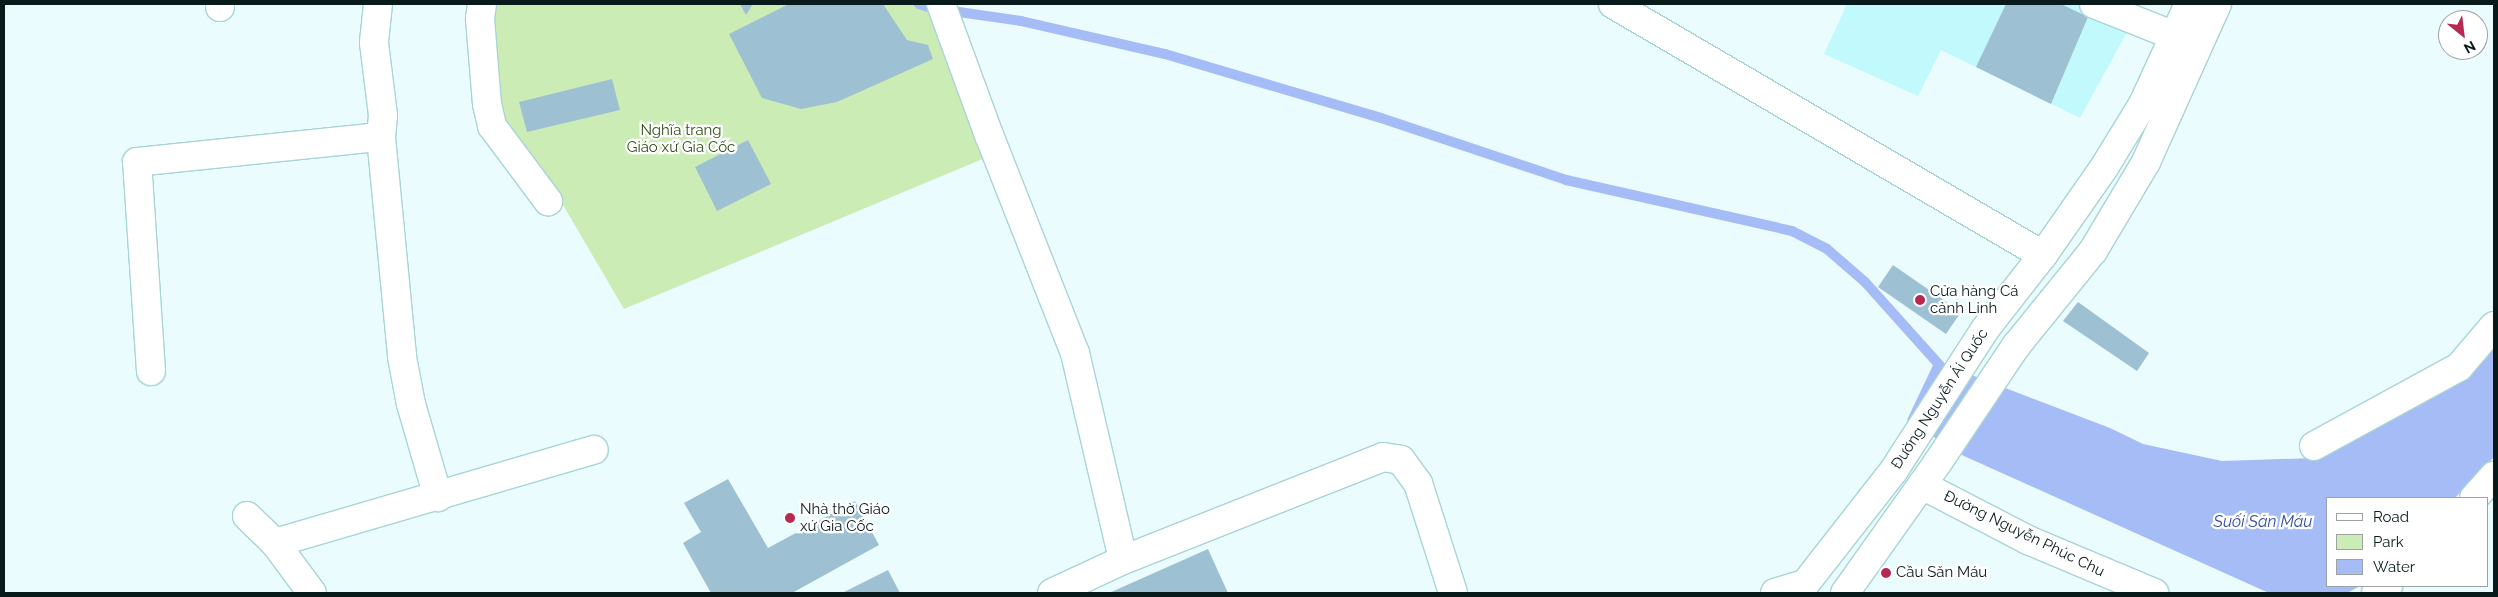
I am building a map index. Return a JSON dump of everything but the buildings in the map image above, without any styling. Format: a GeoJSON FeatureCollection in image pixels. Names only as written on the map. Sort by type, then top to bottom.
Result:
{"type":"FeatureCollection","features":[{"type":"Feature","properties":{"kind":"street"},"geometry":{"type":"LineString","coordinates":[[378,4],[374,43],[383,115],[381,137],[402,357],[411,404],[438,497]]}},
{"type":"Feature","properties":{"kind":"street"},"geometry":{"type":"LineString","coordinates":[[482,4],[480,19],[487,104],[492,126],[548,201]]}},
{"type":"Feature","properties":{"kind":"street"},"geometry":{"type":"LineString","coordinates":[[941,4],[1074,353],[1124,560]]}},
{"type":"Feature","properties":{"kind":"street"},"geometry":{"type":"LineString","coordinates":[[1613,4],[2043,255]]}},
{"type":"Feature","properties":{"kind":"street"},"geometry":{"type":"LineString","coordinates":[[2094,4],[2175,36]]}},
{"type":"Feature","properties":{"kind":"street","name":"Đường Nguyễn Ái Quốc"},"geometry":{"type":"LineString","coordinates":[[1801,589],[1894,470],[1986,328],[2043,255],[2105,166],[2143,104],[2189,4]]}},
{"type":"Feature","properties":{"kind":"street"},"geometry":{"type":"LineString","coordinates":[[1845,593],[1938,462],[2016,346],[2093,251],[2146,162],[2217,4]]}},
{"type":"Feature","properties":{"kind":"street"},"geometry":{"type":"LineString","coordinates":[[151,371],[137,162],[381,137]]}},
{"type":"Feature","properties":{"kind":"street"},"geometry":{"type":"LineString","coordinates":[[2314,446],[2459,367],[2494,326]]}},
{"type":"Feature","properties":{"kind":"street"},"geometry":{"type":"LineString","coordinates":[[275,543],[594,450]]}},
{"type":"Feature","properties":{"kind":"street"},"geometry":{"type":"LineString","coordinates":[[1052,593],[1124,560],[1383,457],[1401,460],[1418,482],[1453,593]]}},
{"type":"Feature","properties":{"kind":"street","name":"Đường Nguyễn Phúc Chu"},"geometry":{"type":"LineString","coordinates":[[1894,470],[1988,520],[2086,566],[2154,593]]}},
{"type":"Feature","properties":{"kind":"street"},"geometry":{"type":"LineString","coordinates":[[2475,497],[2494,476]]}},
{"type":"Feature","properties":{"kind":"street"},"geometry":{"type":"LineString","coordinates":[[247,516],[275,543],[312,593]]}},
{"type":"Feature","properties":{"kind":"street"},"geometry":{"type":"LineString","coordinates":[[1775,593],[1801,589]]}},
{"type":"Feature","properties":{"kind":"shaded area"},"geometry":{"type":"Polygon","coordinates":[[[1847,4],[2138,4],[2126,34],[2080,118],[1941,50],[1918,96],[1824,54],[1847,4]]]}},
{"type":"Feature","properties":{"kind":"green space","name":"Nghĩa trang Giáo xứ Gia Cốc"},"geometry":{"type":"Polygon","coordinates":[[[494,4],[919,4],[931,8],[985,158],[624,309],[546,176],[502,119],[492,19],[494,4]]]}},
{"type":"Feature","properties":{"kind":"water","name":"Suối Săn Máu"},"geometry":{"type":"Polygon","coordinates":[[[2494,344],[2494,457],[2456,497],[2326,497],[2326,587],[2358,587],[2347,593],[2269,593],[1964,456],[1907,420],[1935,361],[2110,428],[2143,444],[2222,461],[2315,458],[2494,344]]]}},
{"type":"Feature","properties":{"kind":"waterway"},"geometry":{"type":"LineString","coordinates":[[919,4],[931,8],[1021,21],[1165,54],[1381,118],[1566,180],[1792,231],[1827,249],[1865,282],[1944,370]]}},
{"type":"Feature","properties":{"kind":"place","name":"Cửa hàng Cá cảnh Linh"},"geometry":{"type":"Point","coordinates":[1920,300]}},
{"type":"Feature","properties":{"kind":"place","name":"Nhà thờ Giáo xứ Gia Cốc"},"geometry":{"type":"Point","coordinates":[790,518]}},
{"type":"Feature","properties":{"kind":"place","name":"Cầu Săn Máu"},"geometry":{"type":"Point","coordinates":[1886,573]}}]}
